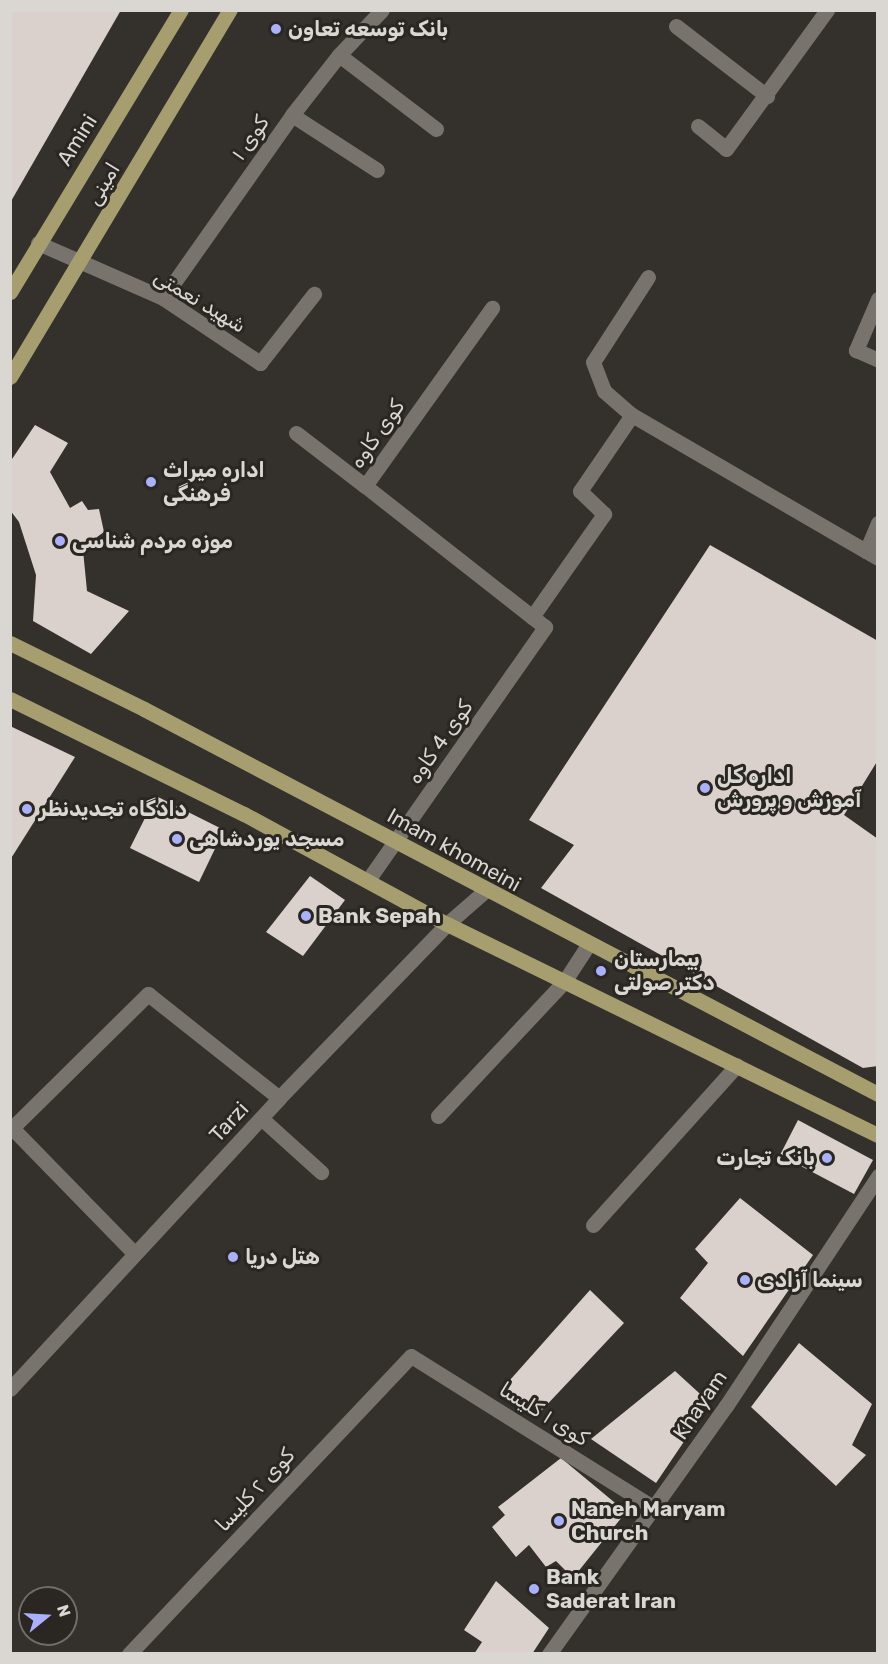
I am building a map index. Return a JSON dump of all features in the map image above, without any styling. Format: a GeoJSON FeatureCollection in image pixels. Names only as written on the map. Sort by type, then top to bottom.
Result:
{"type":"FeatureCollection","features":[{"type":"Feature","properties":{"kind":"main road","name":"Amini"},"geometry":{"type":"LineString","coordinates":[[10,292],[181,10]]}},
{"type":"Feature","properties":{"kind":"main road","name":"امینی"},"geometry":{"type":"LineString","coordinates":[[10,377],[80,264],[230,10]]}},
{"type":"Feature","properties":{"kind":"main road","name":"Imam khomeini"},"geometry":{"type":"LineString","coordinates":[[10,643],[397,841],[485,891],[878,1094]]}},
{"type":"Feature","properties":{"kind":"main road"},"geometry":{"type":"LineString","coordinates":[[10,699],[368,880],[447,924],[878,1135]]}},
{"type":"Feature","properties":{"kind":"street","name":"کوی ۱"},"geometry":{"type":"LineString","coordinates":[[163,298],[292,115],[339,55],[382,10]]}},
{"type":"Feature","properties":{"kind":"street"},"geometry":{"type":"LineString","coordinates":[[698,126],[726,149],[767,96],[827,10]]}},
{"type":"Feature","properties":{"kind":"street"},"geometry":{"type":"LineString","coordinates":[[676,26],[767,96]]}},
{"type":"Feature","properties":{"kind":"street"},"geometry":{"type":"LineString","coordinates":[[339,55],[436,129]]}},
{"type":"Feature","properties":{"kind":"street"},"geometry":{"type":"LineString","coordinates":[[292,115],[377,170]]}},
{"type":"Feature","properties":{"kind":"street","name":"شهید نعمتی"},"geometry":{"type":"LineString","coordinates":[[38,243],[80,264],[163,298],[260,363],[314,294]]}},
{"type":"Feature","properties":{"kind":"street"},"geometry":{"type":"LineString","coordinates":[[648,277],[593,362],[604,391],[632,415],[872,554],[878,523]]}},
{"type":"Feature","properties":{"kind":"street"},"geometry":{"type":"LineString","coordinates":[[878,299],[855,350],[878,360]]}},
{"type":"Feature","properties":{"kind":"street","name":"کوی کاوه"},"geometry":{"type":"LineString","coordinates":[[492,308],[365,486],[545,627]]}},
{"type":"Feature","properties":{"kind":"street"},"geometry":{"type":"LineString","coordinates":[[532,617],[603,514],[580,491],[632,415]]}},
{"type":"Feature","properties":{"kind":"street"},"geometry":{"type":"LineString","coordinates":[[297,433],[365,486]]}},
{"type":"Feature","properties":{"kind":"street","name":"کوی 4 کاوه"},"geometry":{"type":"LineString","coordinates":[[368,880],[545,627]]}},
{"type":"Feature","properties":{"kind":"street","name":"Tarzi"},"geometry":{"type":"LineString","coordinates":[[10,1389],[279,1098],[447,924],[485,891]]}},
{"type":"Feature","properties":{"kind":"street"},"geometry":{"type":"LineString","coordinates":[[438,1116],[564,982],[588,945]]}},
{"type":"Feature","properties":{"kind":"street"},"geometry":{"type":"LineString","coordinates":[[135,1254],[12,1128],[148,994],[279,1098]]}},
{"type":"Feature","properties":{"kind":"street"},"geometry":{"type":"LineString","coordinates":[[593,1225],[737,1065]]}},
{"type":"Feature","properties":{"kind":"street"},"geometry":{"type":"LineString","coordinates":[[261,1118],[321,1172]]}},
{"type":"Feature","properties":{"kind":"street","name":"Khayam"},"geometry":{"type":"LineString","coordinates":[[549,1653],[654,1508],[878,1176]]}},
{"type":"Feature","properties":{"kind":"street","name":"کوی ۱ کلیسا"},"geometry":{"type":"LineString","coordinates":[[411,1356],[654,1508]]}},
{"type":"Feature","properties":{"kind":"street","name":"کوی ۲ کلیسا"},"geometry":{"type":"LineString","coordinates":[[129,1653],[411,1356]]}},
{"type":"Feature","properties":{"kind":"building"},"geometry":{"type":"Polygon","coordinates":[[[10,10],[121,10],[10,203],[10,10]]]}},
{"type":"Feature","properties":{"kind":"building","name":"موزه مردم شناسی"},"geometry":{"type":"Polygon","coordinates":[[[35,425],[68,443],[50,472],[70,508],[82,501],[88,510],[99,509],[104,532],[97,537],[95,546],[83,550],[87,591],[129,611],[91,654],[33,621],[36,575],[19,522],[10,510],[10,462],[35,425]]]}},
{"type":"Feature","properties":{"kind":"building","name":"اداره کل آموزش و پرورش"},"geometry":{"type":"Polygon","coordinates":[[[710,545],[878,641],[878,760],[844,815],[878,839],[878,1066],[863,1068],[541,888],[574,845],[529,820],[710,545]]]}},
{"type":"Feature","properties":{"kind":"building","name":"دادگاه تجدیدنظر"},"geometry":{"type":"Polygon","coordinates":[[[10,726],[75,757],[10,860],[10,726]]]}},
{"type":"Feature","properties":{"kind":"building","name":"مسجد یوردشاهی"},"geometry":{"type":"Polygon","coordinates":[[[156,796],[224,830],[199,882],[130,848],[156,796]]]}},
{"type":"Feature","properties":{"kind":"building","name":"Bank Sepah"},"geometry":{"type":"Polygon","coordinates":[[[310,876],[345,900],[303,956],[266,932],[310,876]]]}},
{"type":"Feature","properties":{"kind":"building","name":"بانک تجارت"},"geometry":{"type":"Polygon","coordinates":[[[798,1120],[873,1160],[854,1194],[780,1155],[798,1120]]]}},
{"type":"Feature","properties":{"kind":"building","name":"سینما آزادی"},"geometry":{"type":"Polygon","coordinates":[[[740,1198],[813,1255],[743,1356],[680,1298],[708,1263],[695,1249],[740,1198]]]}},
{"type":"Feature","properties":{"kind":"building"},"geometry":{"type":"Polygon","coordinates":[[[590,1290],[624,1323],[541,1411],[502,1389],[590,1290]]]}},
{"type":"Feature","properties":{"kind":"building"},"geometry":{"type":"Polygon","coordinates":[[[799,1343],[872,1404],[852,1445],[866,1455],[836,1486],[751,1407],[799,1343]]]}},
{"type":"Feature","properties":{"kind":"building"},"geometry":{"type":"Polygon","coordinates":[[[675,1371],[710,1403],[656,1483],[591,1439],[675,1371]]]}},
{"type":"Feature","properties":{"kind":"building","name":"Naneh Maryam Church"},"geometry":{"type":"Polygon","coordinates":[[[561,1458],[626,1512],[573,1578],[556,1561],[546,1567],[529,1545],[516,1557],[492,1527],[505,1515],[498,1507],[561,1458]]]}},
{"type":"Feature","properties":{"kind":"building"},"geometry":{"type":"Polygon","coordinates":[[[496,1581],[549,1628],[532,1654],[474,1654],[482,1642],[464,1630],[496,1581]]]}},
{"type":"Feature","properties":{"kind":"place","name":"بانک توسعه تعاون"},"geometry":{"type":"Point","coordinates":[276,29]}},
{"type":"Feature","properties":{"kind":"place","name":"اداره میراث فرهنگی"},"geometry":{"type":"Point","coordinates":[151,482]}},
{"type":"Feature","properties":{"kind":"place","name":"موزه مردم شناسی"},"geometry":{"type":"Point","coordinates":[60,541]}},
{"type":"Feature","properties":{"kind":"place","name":"اداره کل آموزش و پرورش"},"geometry":{"type":"Point","coordinates":[705,788]}},
{"type":"Feature","properties":{"kind":"place","name":"دادگاه تجدیدنظر"},"geometry":{"type":"Point","coordinates":[27,809]}},
{"type":"Feature","properties":{"kind":"place","name":"مسجد یوردشاهی"},"geometry":{"type":"Point","coordinates":[177,839]}},
{"type":"Feature","properties":{"kind":"place","name":"Bank Sepah"},"geometry":{"type":"Point","coordinates":[306,916]}},
{"type":"Feature","properties":{"kind":"place","name":"بیمارستان دکتر صولتی"},"geometry":{"type":"Point","coordinates":[601,971]}},
{"type":"Feature","properties":{"kind":"place","name":"بانک تجارت"},"geometry":{"type":"Point","coordinates":[827,1158]}},
{"type":"Feature","properties":{"kind":"place","name":"هتل دریا"},"geometry":{"type":"Point","coordinates":[233,1257]}},
{"type":"Feature","properties":{"kind":"place","name":"سینما آزادی"},"geometry":{"type":"Point","coordinates":[745,1280]}},
{"type":"Feature","properties":{"kind":"place","name":"Naneh Maryam Church"},"geometry":{"type":"Point","coordinates":[559,1521]}},
{"type":"Feature","properties":{"kind":"place","name":"Bank Saderat Iran"},"geometry":{"type":"Point","coordinates":[534,1589]}}]}
